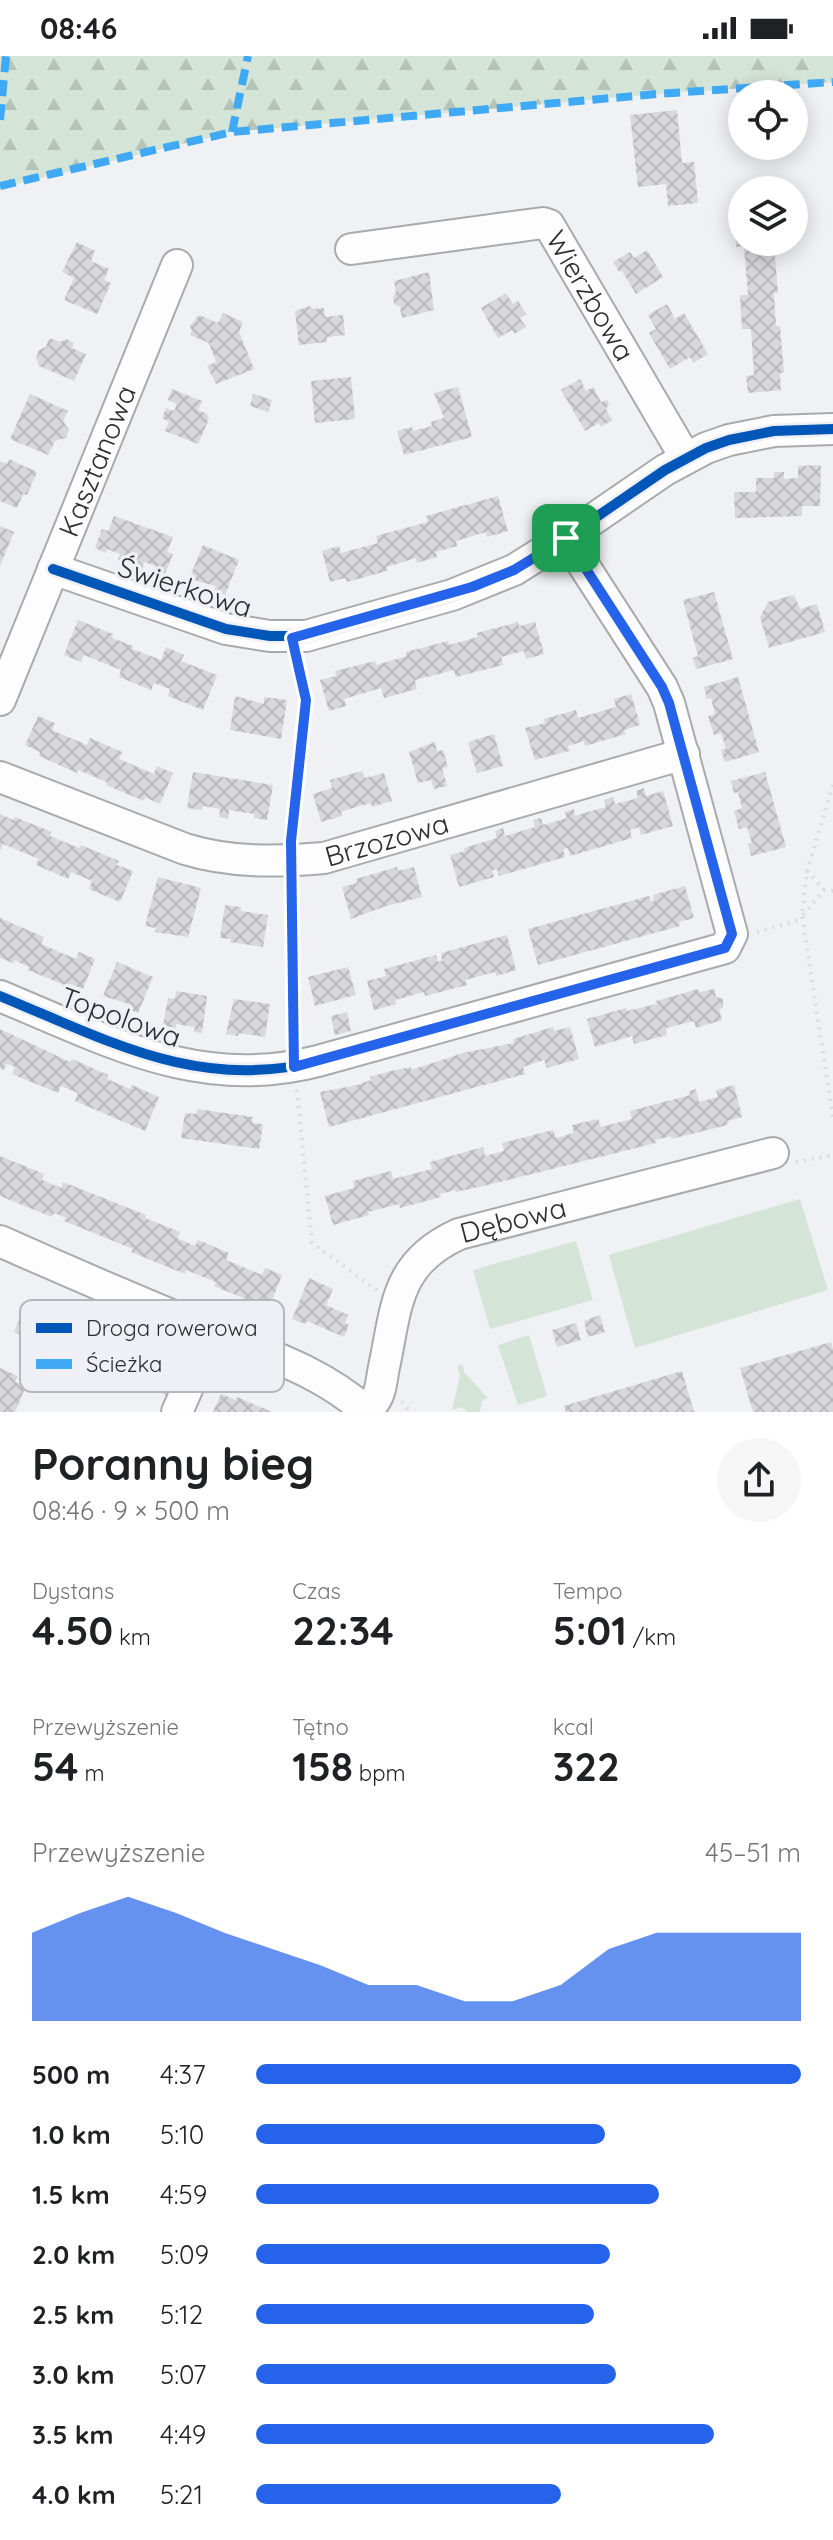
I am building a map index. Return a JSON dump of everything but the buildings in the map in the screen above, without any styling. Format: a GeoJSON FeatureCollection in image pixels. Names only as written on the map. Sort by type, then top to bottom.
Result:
{"type":"FeatureCollection","features":[{"type":"Feature","properties":{"kind":"street","name":"Wierzbowa"},"geometry":{"type":"LineString","coordinates":[[351,249],[543,223],[549,225],[685,457]]}},
{"type":"Feature","properties":{"kind":"street","name":"Kasztanowa"},"geometry":{"type":"LineString","coordinates":[[0,700],[177,265]]}},
{"type":"Feature","properties":{"kind":"street","name":"Świerkowa"},"geometry":{"type":"LineString","coordinates":[[53,569],[226,629],[292,638],[472,587],[514,570],[685,457],[717,444],[751,435],[833,429]]}},
{"type":"Feature","properties":{"kind":"street"},"geometry":{"type":"LineString","coordinates":[[566,538],[662,687],[684,754],[732,934]]}},
{"type":"Feature","properties":{"kind":"street","name":"Brzozowa"},"geometry":{"type":"LineString","coordinates":[[0,777],[209,856],[263,862],[324,858],[684,754]]}},
{"type":"Feature","properties":{"kind":"street","name":"Topolowa"},"geometry":{"type":"LineString","coordinates":[[0,996],[132,1050],[187,1066],[243,1070],[294,1067],[725,948],[732,934]]}},
{"type":"Feature","properties":{"kind":"street","name":"Dębowa"},"geometry":{"type":"LineString","coordinates":[[367,1411],[379,1399],[405,1277],[441,1242],[459,1234],[773,1153]]}},
{"type":"Feature","properties":{"kind":"street"},"geometry":{"type":"LineString","coordinates":[[1,1245],[134,1300]]}},
{"type":"Feature","properties":{"kind":"street"},"geometry":{"type":"LineString","coordinates":[[284,1360],[343,1393],[367,1411]]}},
{"type":"Feature","properties":{"kind":"street"},"geometry":{"type":"LineString","coordinates":[[177,1412],[186,1392]]}},
{"type":"Feature","properties":{"kind":"path"},"geometry":{"type":"LineString","coordinates":[[292,638],[306,700],[291,861],[294,1067],[312,1243],[397,1305]]}},
{"type":"Feature","properties":{"kind":"path"},"geometry":{"type":"LineString","coordinates":[[833,785],[807,871],[803,917],[833,1118]]}},
{"type":"Feature","properties":{"kind":"path"},"geometry":{"type":"LineString","coordinates":[[807,871],[824,890],[833,891]]}},
{"type":"Feature","properties":{"kind":"path"},"geometry":{"type":"LineString","coordinates":[[732,934],[744,936],[803,917],[824,890]]}},
{"type":"Feature","properties":{"kind":"path"},"geometry":{"type":"LineString","coordinates":[[773,1153],[791,1163],[833,1155]]}},
{"type":"Feature","properties":{"kind":"green space"},"geometry":{"type":"Polygon","coordinates":[[[0,56],[833,56],[833,82],[728,80],[728,89],[232,132],[0,188],[0,56]]]}},
{"type":"Feature","properties":{"kind":"green space"},"geometry":{"type":"Polygon","coordinates":[[[800,1199],[828,1290],[635,1348],[609,1255],[800,1199]]]}},
{"type":"Feature","properties":{"kind":"green space"},"geometry":{"type":"Polygon","coordinates":[[[576,1241],[593,1300],[490,1329],[473,1270],[576,1241]]]}},
{"type":"Feature","properties":{"kind":"green space"},"geometry":{"type":"Polygon","coordinates":[[[529,1335],[547,1396],[518,1405],[498,1345],[529,1335]]]}},
{"type":"Feature","properties":{"kind":"green space"},"geometry":{"type":"Polygon","coordinates":[[[459,1365],[463,1365],[464,1372],[488,1398],[482,1401],[480,1412],[467,1412],[462,1407],[452,1410],[460,1375],[459,1365]]]}},
{"type":"Feature","properties":{"kind":"marked path"},"geometry":{"type":"LineString","coordinates":[[0,120],[6,56]]}},
{"type":"Feature","properties":{"kind":"marked path"},"geometry":{"type":"LineString","coordinates":[[232,132],[248,56]]}},
{"type":"Feature","properties":{"kind":"marked path"},"geometry":{"type":"LineString","coordinates":[[0,186],[232,132],[657,94],[833,82]]}},
{"type":"Feature","properties":{"kind":"cycle path"},"geometry":{"type":"LineString","coordinates":[[53,569],[226,629],[270,636],[306,636],[452,595],[514,570],[665,470],[706,448],[774,431],[833,429]]}},
{"type":"Feature","properties":{"kind":"cycle path"},"geometry":{"type":"LineString","coordinates":[[0,996],[154,1057],[193,1066],[233,1070],[275,1069],[318,1061],[725,948],[732,934],[669,703],[662,687],[566,538]]}},
{"type":"Feature","properties":{"kind":"route"},"geometry":{"type":"LineString","coordinates":[[566,538],[662,687],[669,703],[732,934],[725,948],[294,1067],[291,841],[306,700],[292,638],[452,595],[514,570],[566,538]]}}]}
